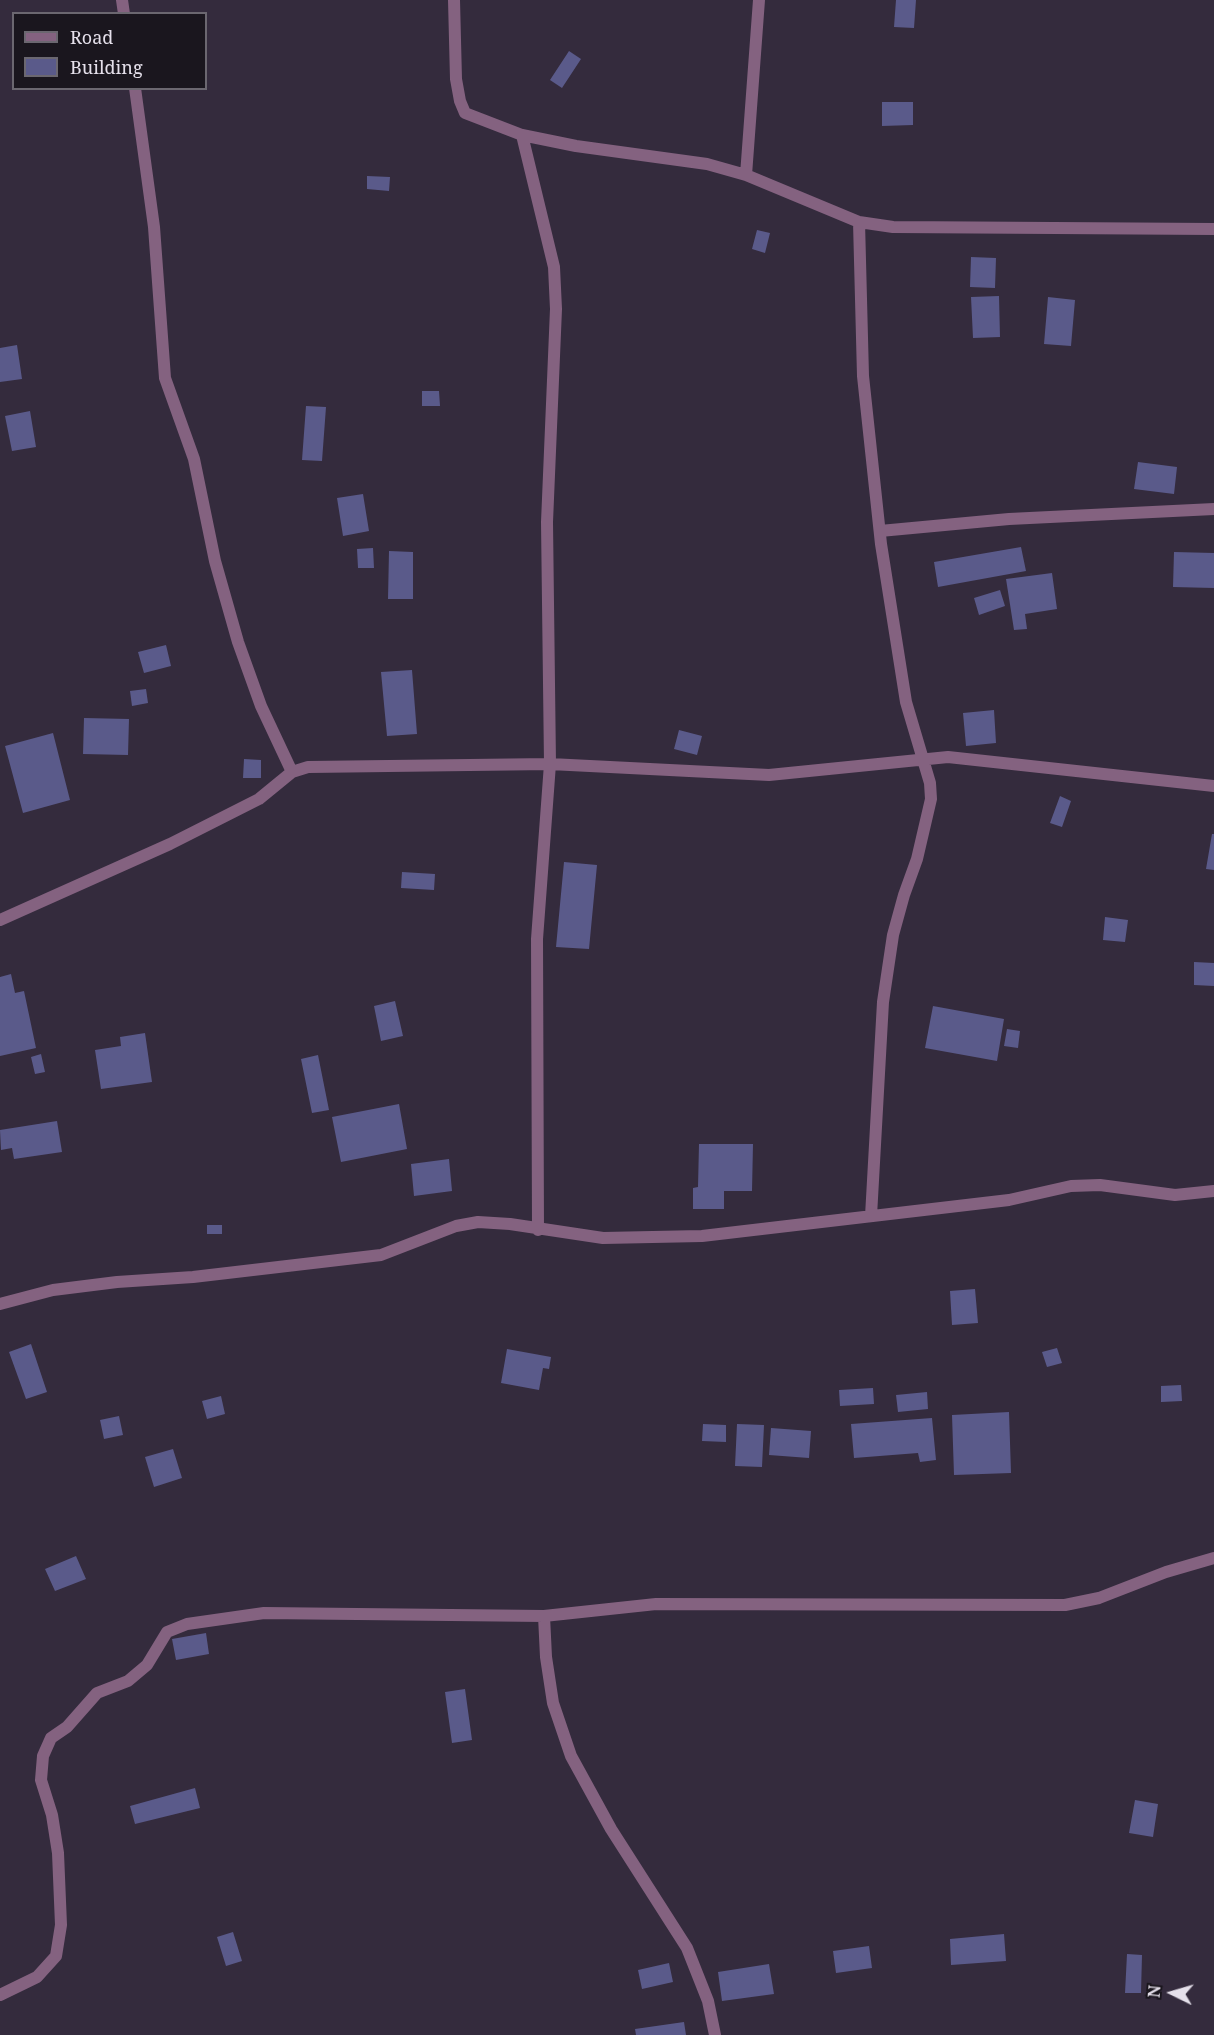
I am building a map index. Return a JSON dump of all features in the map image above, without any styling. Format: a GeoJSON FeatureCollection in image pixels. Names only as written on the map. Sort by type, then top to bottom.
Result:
{"type":"FeatureCollection","features":[{"type":"Feature","properties":{"kind":"street"},"geometry":{"type":"LineString","coordinates":[[454,0],[456,79],[465,113],[522,135],[576,146],[707,164],[746,175],[859,222],[893,227],[1214,229]]}},
{"type":"Feature","properties":{"kind":"street"},"geometry":{"type":"LineString","coordinates":[[746,175],[759,0]]}},
{"type":"Feature","properties":{"kind":"street"},"geometry":{"type":"LineString","coordinates":[[135,90],[154,227],[165,378],[194,459],[215,561],[238,642],[261,706],[292,772]]}},
{"type":"Feature","properties":{"kind":"street"},"geometry":{"type":"LineString","coordinates":[[522,135],[554,267],[556,309],[547,522],[550,764],[537,939],[538,1230]]}},
{"type":"Feature","properties":{"kind":"street"},"geometry":{"type":"LineString","coordinates":[[859,222],[863,376],[880,531],[906,702],[930,783],[931,799],[918,859],[904,895],[893,935],[884,1002],[871,1216]]}},
{"type":"Feature","properties":{"kind":"street"},"geometry":{"type":"LineString","coordinates":[[880,531],[1009,519],[1214,509]]}},
{"type":"Feature","properties":{"kind":"street"},"geometry":{"type":"LineString","coordinates":[[0,920],[170,844],[249,804],[292,772],[308,767],[550,764],[769,775],[948,757],[1214,786]]}},
{"type":"Feature","properties":{"kind":"street"},"geometry":{"type":"LineString","coordinates":[[0,1304],[53,1290],[106,1283],[204,1275],[381,1255],[456,1226],[478,1222],[510,1224],[603,1238],[702,1236],[1009,1200],[1071,1186],[1100,1185],[1175,1195],[1214,1191]]}},
{"type":"Feature","properties":{"kind":"street"},"geometry":{"type":"LineString","coordinates":[[0,1995],[37,1977],[56,1956],[60,1925],[58,1853],[52,1815],[41,1780],[43,1756],[51,1738],[67,1727],[97,1693],[128,1681],[147,1665],[167,1632],[210,1619],[264,1613],[544,1616],[656,1604],[1065,1605],[1099,1598],[1166,1572],[1214,1558]]}},
{"type":"Feature","properties":{"kind":"street"},"geometry":{"type":"LineString","coordinates":[[544,1616],[546,1657],[553,1702],[571,1756],[650,1893],[682,1938],[708,2001],[715,2035]]}},
{"type":"Feature","properties":{"kind":"building"},"geometry":{"type":"Polygon","coordinates":[[[896,0],[916,0],[914,28],[894,27],[896,0]]]}},
{"type":"Feature","properties":{"kind":"building"},"geometry":{"type":"Polygon","coordinates":[[[569,51],[581,59],[562,88],[550,80],[569,51]]]}},
{"type":"Feature","properties":{"kind":"building"},"geometry":{"type":"Polygon","coordinates":[[[882,102],[913,102],[913,125],[882,126],[882,102]]]}},
{"type":"Feature","properties":{"kind":"building"},"geometry":{"type":"Polygon","coordinates":[[[367,176],[390,177],[389,191],[367,189],[367,176]]]}},
{"type":"Feature","properties":{"kind":"building"},"geometry":{"type":"Polygon","coordinates":[[[757,230],[770,233],[765,253],[752,249],[757,230]]]}},
{"type":"Feature","properties":{"kind":"building"},"geometry":{"type":"Polygon","coordinates":[[[971,257],[996,258],[995,288],[970,287],[971,257]]]}},
{"type":"Feature","properties":{"kind":"building"},"geometry":{"type":"Polygon","coordinates":[[[999,296],[1000,337],[973,338],[971,297],[999,296]]]}},
{"type":"Feature","properties":{"kind":"building"},"geometry":{"type":"Polygon","coordinates":[[[1048,297],[1075,300],[1071,346],[1044,344],[1048,297]]]}},
{"type":"Feature","properties":{"kind":"building"},"geometry":{"type":"Polygon","coordinates":[[[17,345],[22,379],[0,382],[0,348],[17,345]]]}},
{"type":"Feature","properties":{"kind":"building"},"geometry":{"type":"Polygon","coordinates":[[[422,391],[439,391],[440,406],[422,406],[422,391]]]}},
{"type":"Feature","properties":{"kind":"building"},"geometry":{"type":"Polygon","coordinates":[[[306,406],[326,407],[322,461],[302,460],[306,406]]]}},
{"type":"Feature","properties":{"kind":"building"},"geometry":{"type":"Polygon","coordinates":[[[30,411],[36,447],[12,451],[5,416],[30,411]]]}},
{"type":"Feature","properties":{"kind":"building"},"geometry":{"type":"Polygon","coordinates":[[[1138,462],[1177,467],[1174,494],[1134,489],[1138,462]]]}},
{"type":"Feature","properties":{"kind":"building"},"geometry":{"type":"Polygon","coordinates":[[[363,494],[369,531],[343,536],[337,498],[363,494]]]}},
{"type":"Feature","properties":{"kind":"building"},"geometry":{"type":"Polygon","coordinates":[[[1021,547],[1026,571],[938,587],[934,562],[1021,547]]]}},
{"type":"Feature","properties":{"kind":"building"},"geometry":{"type":"Polygon","coordinates":[[[373,548],[374,568],[358,568],[357,549],[373,548]]]}},
{"type":"Feature","properties":{"kind":"building"},"geometry":{"type":"Polygon","coordinates":[[[389,551],[413,552],[413,599],[388,599],[389,551]]]}},
{"type":"Feature","properties":{"kind":"building"},"geometry":{"type":"Polygon","coordinates":[[[1174,552],[1214,553],[1214,588],[1173,587],[1174,552]]]}},
{"type":"Feature","properties":{"kind":"building"},"geometry":{"type":"Polygon","coordinates":[[[1052,573],[1057,609],[1025,614],[1027,629],[1014,630],[1006,579],[1052,573]]]}},
{"type":"Feature","properties":{"kind":"building"},"geometry":{"type":"Polygon","coordinates":[[[1000,590],[1005,606],[979,615],[974,598],[1000,590]]]}},
{"type":"Feature","properties":{"kind":"building"},"geometry":{"type":"Polygon","coordinates":[[[166,645],[171,666],[144,673],[138,652],[166,645]]]}},
{"type":"Feature","properties":{"kind":"building"},"geometry":{"type":"Polygon","coordinates":[[[412,670],[417,734],[387,736],[381,672],[412,670]]]}},
{"type":"Feature","properties":{"kind":"building"},"geometry":{"type":"Polygon","coordinates":[[[146,689],[148,703],[132,706],[130,691],[146,689]]]}},
{"type":"Feature","properties":{"kind":"building"},"geometry":{"type":"Polygon","coordinates":[[[994,710],[996,743],[966,746],[963,713],[994,710]]]}},
{"type":"Feature","properties":{"kind":"building"},"geometry":{"type":"Polygon","coordinates":[[[84,718],[129,719],[128,755],[83,754],[84,718]]]}},
{"type":"Feature","properties":{"kind":"building"},"geometry":{"type":"Polygon","coordinates":[[[679,730],[702,736],[697,755],[674,749],[679,730]]]}},
{"type":"Feature","properties":{"kind":"building"},"geometry":{"type":"Polygon","coordinates":[[[53,733],[70,800],[23,813],[5,746],[53,733]]]}},
{"type":"Feature","properties":{"kind":"building"},"geometry":{"type":"Polygon","coordinates":[[[244,759],[261,760],[261,778],[243,778],[244,759]]]}},
{"type":"Feature","properties":{"kind":"building"},"geometry":{"type":"Polygon","coordinates":[[[1060,796],[1071,801],[1062,827],[1050,823],[1060,796]]]}},
{"type":"Feature","properties":{"kind":"building"},"geometry":{"type":"Polygon","coordinates":[[[1212,834],[1214,834],[1214,870],[1206,869],[1212,834]]]}},
{"type":"Feature","properties":{"kind":"building"},"geometry":{"type":"Polygon","coordinates":[[[564,862],[597,865],[589,949],[556,947],[564,862]]]}},
{"type":"Feature","properties":{"kind":"building"},"geometry":{"type":"Polygon","coordinates":[[[402,872],[435,874],[434,890],[401,888],[402,872]]]}},
{"type":"Feature","properties":{"kind":"building"},"geometry":{"type":"Polygon","coordinates":[[[1105,917],[1128,920],[1125,942],[1103,940],[1105,917]]]}},
{"type":"Feature","properties":{"kind":"building"},"geometry":{"type":"Polygon","coordinates":[[[1194,962],[1214,963],[1214,986],[1194,985],[1194,962]]]}},
{"type":"Feature","properties":{"kind":"building"},"geometry":{"type":"Polygon","coordinates":[[[11,974],[15,993],[24,991],[36,1048],[0,1056],[0,977],[11,974]]]}},
{"type":"Feature","properties":{"kind":"building"},"geometry":{"type":"Polygon","coordinates":[[[395,1001],[403,1036],[381,1041],[374,1006],[395,1001]]]}},
{"type":"Feature","properties":{"kind":"building"},"geometry":{"type":"Polygon","coordinates":[[[933,1006],[1004,1019],[997,1061],[925,1048],[933,1006]]]}},
{"type":"Feature","properties":{"kind":"building"},"geometry":{"type":"Polygon","coordinates":[[[1007,1029],[1020,1031],[1018,1048],[1004,1046],[1007,1029]]]}},
{"type":"Feature","properties":{"kind":"building"},"geometry":{"type":"Polygon","coordinates":[[[145,1033],[152,1082],[101,1089],[95,1050],[121,1046],[120,1037],[145,1033]]]}},
{"type":"Feature","properties":{"kind":"building"},"geometry":{"type":"Polygon","coordinates":[[[41,1054],[45,1072],[35,1074],[31,1057],[41,1054]]]}},
{"type":"Feature","properties":{"kind":"building"},"geometry":{"type":"Polygon","coordinates":[[[318,1055],[329,1110],[312,1113],[301,1059],[318,1055]]]}},
{"type":"Feature","properties":{"kind":"building"},"geometry":{"type":"Polygon","coordinates":[[[399,1104],[407,1149],[341,1162],[332,1117],[399,1104]]]}},
{"type":"Feature","properties":{"kind":"building"},"geometry":{"type":"Polygon","coordinates":[[[57,1121],[62,1152],[14,1159],[12,1148],[1,1150],[0,1130],[57,1121]]]}},
{"type":"Feature","properties":{"kind":"building"},"geometry":{"type":"Polygon","coordinates":[[[699,1144],[753,1144],[752,1191],[724,1191],[724,1209],[693,1209],[693,1188],[698,1187],[699,1144]]]}},
{"type":"Feature","properties":{"kind":"building"},"geometry":{"type":"Polygon","coordinates":[[[449,1159],[452,1191],[414,1196],[411,1164],[449,1159]]]}},
{"type":"Feature","properties":{"kind":"building"},"geometry":{"type":"Polygon","coordinates":[[[207,1225],[222,1225],[222,1234],[207,1234],[207,1225]]]}},
{"type":"Feature","properties":{"kind":"building"},"geometry":{"type":"Polygon","coordinates":[[[975,1289],[978,1323],[952,1325],[950,1291],[975,1289]]]}},
{"type":"Feature","properties":{"kind":"building"},"geometry":{"type":"Polygon","coordinates":[[[31,1344],[47,1392],[26,1399],[9,1352],[31,1344]]]}},
{"type":"Feature","properties":{"kind":"building"},"geometry":{"type":"Polygon","coordinates":[[[1057,1348],[1062,1363],[1047,1367],[1042,1352],[1057,1348]]]}},
{"type":"Feature","properties":{"kind":"building"},"geometry":{"type":"Polygon","coordinates":[[[507,1349],[551,1357],[549,1369],[543,1368],[539,1390],[501,1383],[507,1349]]]}},
{"type":"Feature","properties":{"kind":"building"},"geometry":{"type":"Polygon","coordinates":[[[1181,1385],[1182,1401],[1161,1402],[1161,1386],[1181,1385]]]}},
{"type":"Feature","properties":{"kind":"building"},"geometry":{"type":"Polygon","coordinates":[[[873,1388],[874,1404],[840,1406],[839,1390],[873,1388]]]}},
{"type":"Feature","properties":{"kind":"building"},"geometry":{"type":"Polygon","coordinates":[[[927,1392],[928,1409],[898,1412],[896,1395],[927,1392]]]}},
{"type":"Feature","properties":{"kind":"building"},"geometry":{"type":"Polygon","coordinates":[[[221,1396],[225,1414],[207,1419],[202,1401],[221,1396]]]}},
{"type":"Feature","properties":{"kind":"building"},"geometry":{"type":"Polygon","coordinates":[[[1009,1412],[1011,1473],[954,1475],[952,1415],[1009,1412]]]}},
{"type":"Feature","properties":{"kind":"building"},"geometry":{"type":"Polygon","coordinates":[[[119,1416],[123,1435],[104,1439],[100,1420],[119,1416]]]}},
{"type":"Feature","properties":{"kind":"building"},"geometry":{"type":"Polygon","coordinates":[[[932,1418],[936,1460],[920,1462],[918,1453],[854,1458],[851,1424],[932,1418]]]}},
{"type":"Feature","properties":{"kind":"building"},"geometry":{"type":"Polygon","coordinates":[[[703,1424],[726,1425],[726,1442],[702,1441],[703,1424]]]}},
{"type":"Feature","properties":{"kind":"building"},"geometry":{"type":"Polygon","coordinates":[[[737,1424],[764,1425],[762,1467],[735,1466],[737,1424]]]}},
{"type":"Feature","properties":{"kind":"building"},"geometry":{"type":"Polygon","coordinates":[[[771,1428],[811,1431],[809,1458],[769,1455],[771,1428]]]}},
{"type":"Feature","properties":{"kind":"building"},"geometry":{"type":"Polygon","coordinates":[[[173,1449],[182,1478],[154,1487],[145,1457],[173,1449]]]}},
{"type":"Feature","properties":{"kind":"building"},"geometry":{"type":"Polygon","coordinates":[[[76,1556],[86,1579],[55,1591],[45,1569],[76,1556]]]}},
{"type":"Feature","properties":{"kind":"building"},"geometry":{"type":"Polygon","coordinates":[[[206,1633],[209,1654],[176,1660],[172,1639],[206,1633]]]}},
{"type":"Feature","properties":{"kind":"building"},"geometry":{"type":"Polygon","coordinates":[[[465,1689],[472,1740],[452,1743],[445,1692],[465,1689]]]}},
{"type":"Feature","properties":{"kind":"building"},"geometry":{"type":"Polygon","coordinates":[[[195,1788],[200,1808],[135,1824],[130,1806],[195,1788]]]}},
{"type":"Feature","properties":{"kind":"building"},"geometry":{"type":"Polygon","coordinates":[[[1135,1800],[1158,1804],[1153,1837],[1129,1833],[1135,1800]]]}},
{"type":"Feature","properties":{"kind":"building"},"geometry":{"type":"Polygon","coordinates":[[[233,1932],[242,1961],[226,1966],[217,1937],[233,1932]]]}},
{"type":"Feature","properties":{"kind":"building"},"geometry":{"type":"Polygon","coordinates":[[[1004,1934],[1006,1961],[951,1965],[950,1939],[1004,1934]]]}},
{"type":"Feature","properties":{"kind":"building"},"geometry":{"type":"Polygon","coordinates":[[[869,1946],[872,1968],[836,1973],[833,1951],[869,1946]]]}},
{"type":"Feature","properties":{"kind":"building"},"geometry":{"type":"Polygon","coordinates":[[[1127,1954],[1142,1955],[1141,1993],[1125,1993],[1127,1954]]]}},
{"type":"Feature","properties":{"kind":"building"},"geometry":{"type":"Polygon","coordinates":[[[669,1963],[673,1982],[642,1989],[638,1970],[669,1963]]]}},
{"type":"Feature","properties":{"kind":"building"},"geometry":{"type":"Polygon","coordinates":[[[769,1964],[774,1994],[722,2001],[718,1972],[769,1964]]]}},
{"type":"Feature","properties":{"kind":"building"},"geometry":{"type":"Polygon","coordinates":[[[684,2022],[686,2035],[636,2035],[635,2029],[684,2022]]]}}]}
